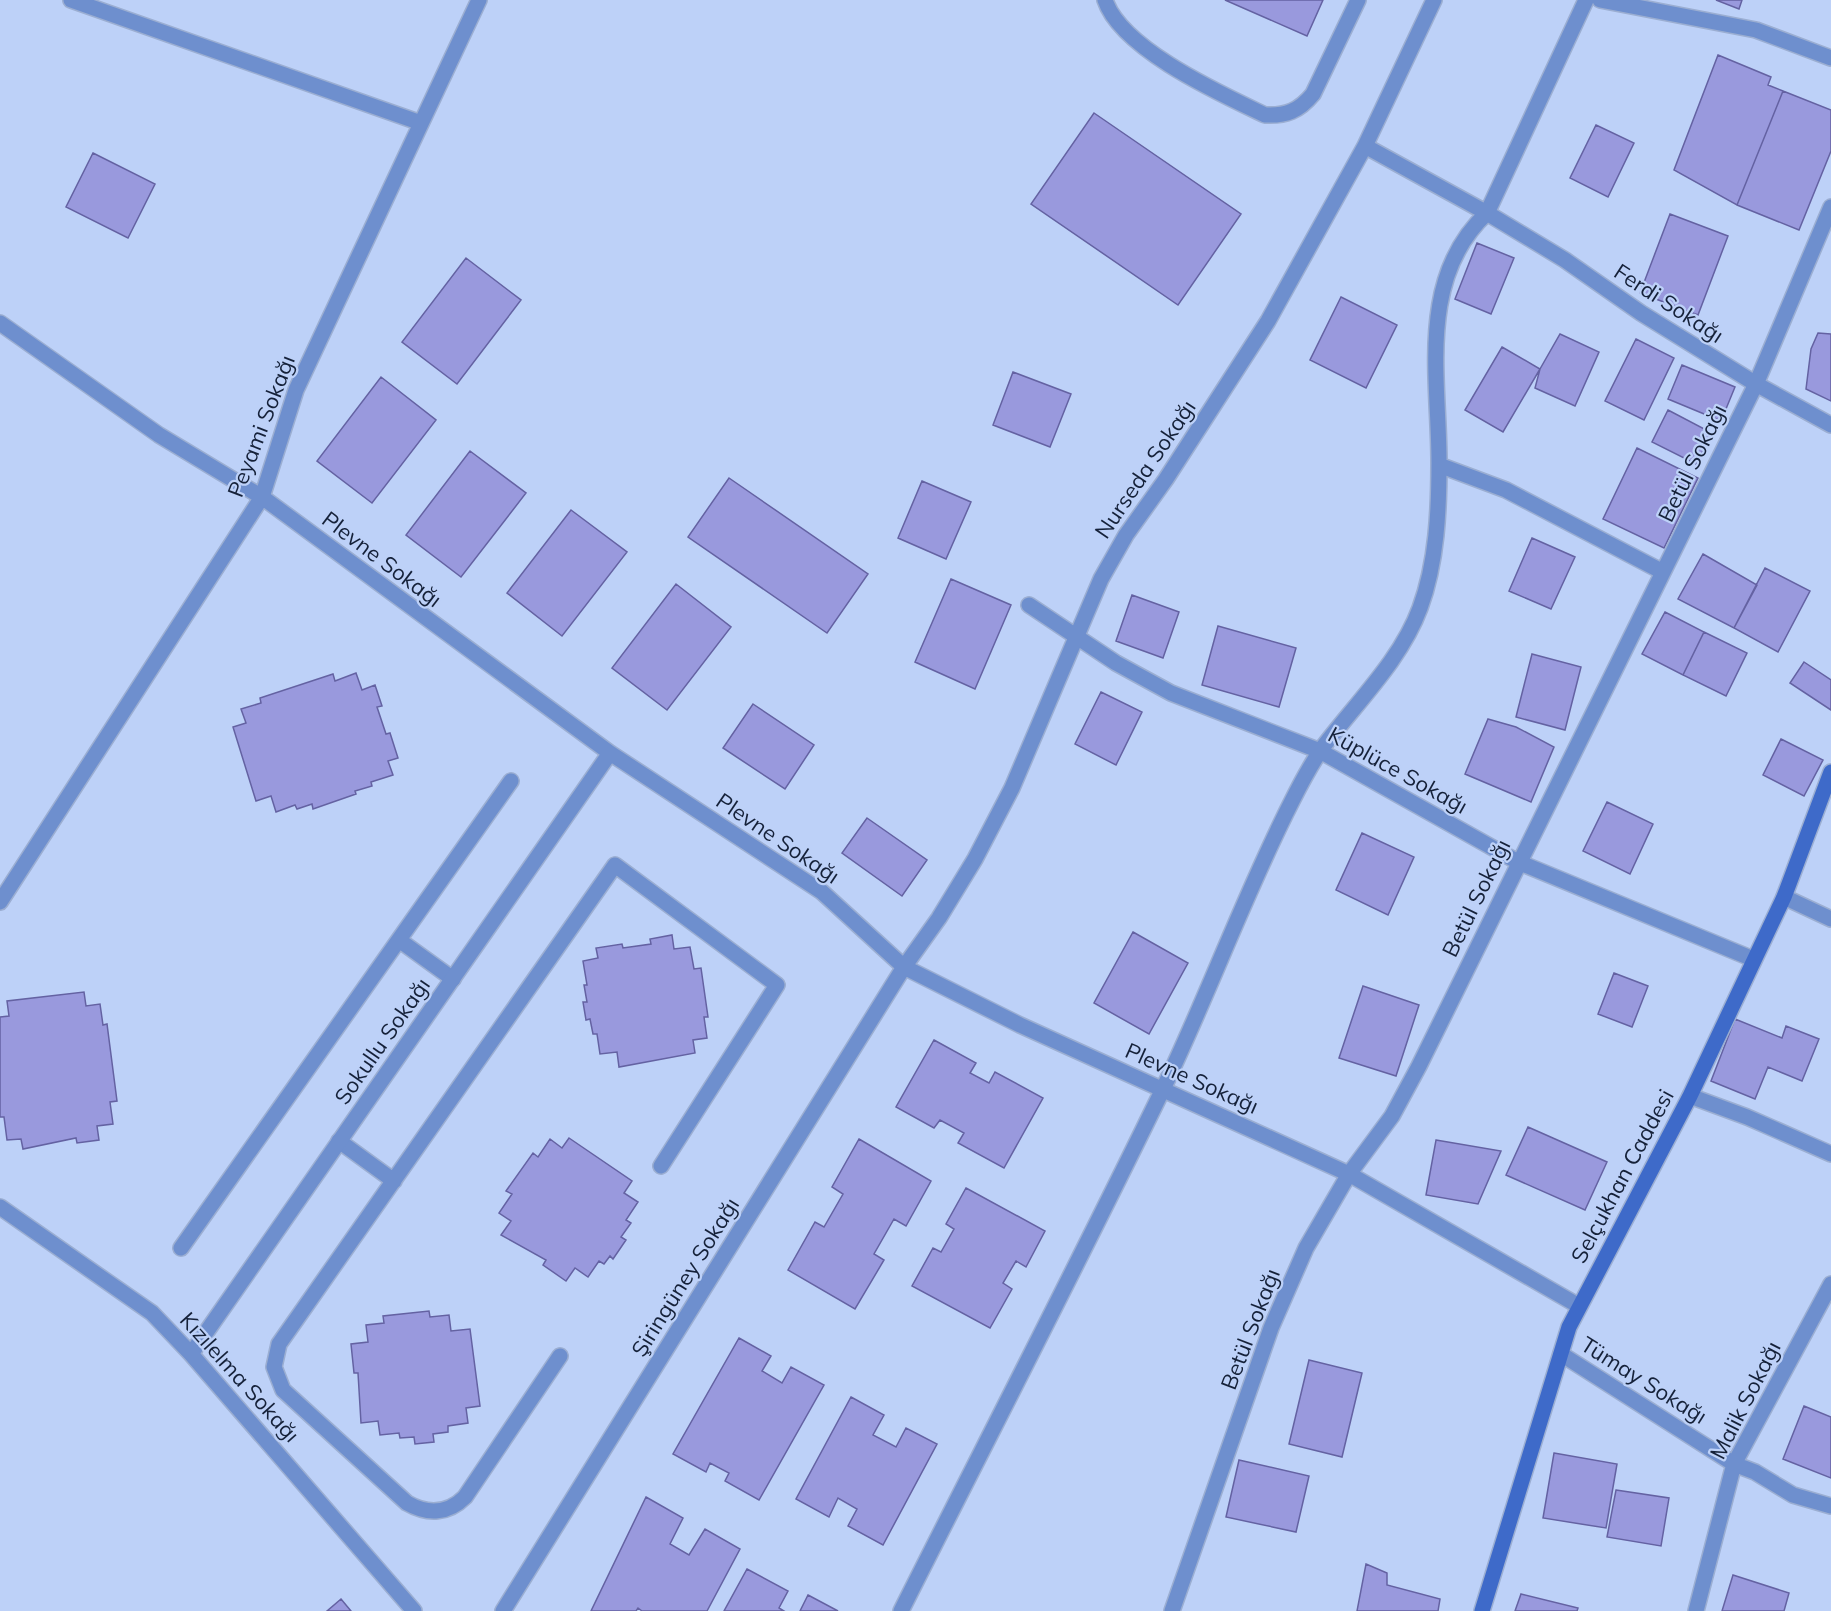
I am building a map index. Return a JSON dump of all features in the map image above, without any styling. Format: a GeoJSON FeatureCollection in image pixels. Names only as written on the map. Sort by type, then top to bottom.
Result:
{"type":"FeatureCollection","features":[{"type":"Feature","properties":{"kind":"street"},"geometry":{"type":"LineString","coordinates":[[71,0],[421,123]]}},
{"type":"Feature","properties":{"kind":"street","name":"Peyami Sokağı"},"geometry":{"type":"LineString","coordinates":[[0,902],[262,497],[296,390],[479,0]]}},
{"type":"Feature","properties":{"kind":"street"},"geometry":{"type":"LineString","coordinates":[[1105,0],[1107,8],[1129,32],[1180,71],[1206,87],[1265,115],[1279,116],[1298,109],[1313,94],[1358,0]]}},
{"type":"Feature","properties":{"kind":"street","name":"Nurseda Sokağı"},"geometry":{"type":"LineString","coordinates":[[904,967],[939,918],[986,838],[1012,788],[1101,579],[1126,535],[1173,469],[1268,321],[1365,146],[1434,0]]}},
{"type":"Feature","properties":{"kind":"street"},"geometry":{"type":"LineString","coordinates":[[901,1611],[1163,1089],[1291,802],[1320,751],[1396,653],[1419,611],[1431,573],[1439,465],[1435,331],[1440,297],[1452,262],[1468,230],[1486,213],[1586,0]]}},
{"type":"Feature","properties":{"kind":"street"},"geometry":{"type":"LineString","coordinates":[[1600,0],[1756,30],[1831,58]]}},
{"type":"Feature","properties":{"kind":"street","name":"Ferdi Sokağı"},"geometry":{"type":"LineString","coordinates":[[1365,146],[1565,260],[1641,313],[1756,384],[1831,425]]}},
{"type":"Feature","properties":{"kind":"street","name":"Betül Sokağı"},"geometry":{"type":"LineString","coordinates":[[1172,1611],[1271,1328],[1306,1248],[1349,1174],[1392,1116],[1756,384],[1831,207]]}},
{"type":"Feature","properties":{"kind":"street","name":"Plevne Sokağı"},"geometry":{"type":"LineString","coordinates":[[0,323],[159,435],[262,497],[610,753],[822,892],[904,967],[1020,1025],[1349,1174],[1579,1306]]}},
{"type":"Feature","properties":{"kind":"street"},"geometry":{"type":"LineString","coordinates":[[1439,465],[1506,490],[1663,572]]}},
{"type":"Feature","properties":{"kind":"street","name":"Küplüce Sokağı"},"geometry":{"type":"LineString","coordinates":[[1029,605],[1077,637],[1171,693],[1320,751],[1518,862],[1753,959]]}},
{"type":"Feature","properties":{"kind":"street","name":"Sokullu Sokağı"},"geometry":{"type":"LineString","coordinates":[[191,1354],[610,753]]}},
{"type":"Feature","properties":{"kind":"street","name":"Selçukhan Caddesi"},"geometry":{"type":"LineString","coordinates":[[1482,1611],[1569,1328],[1690,1096],[1784,897],[1831,772]]}},
{"type":"Feature","properties":{"kind":"street"},"geometry":{"type":"LineString","coordinates":[[181,1248],[511,781]]}},
{"type":"Feature","properties":{"kind":"street"},"geometry":{"type":"LineString","coordinates":[[560,1356],[465,1497],[458,1504],[439,1512],[427,1511],[407,1503],[283,1390],[274,1367],[279,1344],[615,865],[777,985],[661,1166]]}},
{"type":"Feature","properties":{"kind":"street"},"geometry":{"type":"LineString","coordinates":[[1784,897],[1831,919]]}},
{"type":"Feature","properties":{"kind":"street"},"geometry":{"type":"LineString","coordinates":[[399,940],[453,979]]}},
{"type":"Feature","properties":{"kind":"street","name":"Şiringüney Sokağı"},"geometry":{"type":"LineString","coordinates":[[503,1611],[904,967]]}},
{"type":"Feature","properties":{"kind":"street"},"geometry":{"type":"LineString","coordinates":[[1690,1096],[1747,1117],[1831,1154]]}},
{"type":"Feature","properties":{"kind":"street"},"geometry":{"type":"LineString","coordinates":[[339,1141],[394,1181]]}},
{"type":"Feature","properties":{"kind":"street","name":"Kızılelma Sokağı"},"geometry":{"type":"LineString","coordinates":[[0,1207],[152,1313],[191,1354],[414,1611]]}},
{"type":"Feature","properties":{"kind":"street","name":"Malik Sokağı"},"geometry":{"type":"LineString","coordinates":[[1696,1611],[1734,1464],[1831,1284]]}},
{"type":"Feature","properties":{"kind":"street","name":"Tümay Sokağı"},"geometry":{"type":"LineString","coordinates":[[1561,1354],[1734,1464],[1755,1472],[1793,1495],[1831,1506]]}},
{"type":"Feature","properties":{"kind":"building"},"geometry":{"type":"Polygon","coordinates":[[[1225,0],[1323,0],[1307,36],[1225,0]]]}},
{"type":"Feature","properties":{"kind":"building"},"geometry":{"type":"Polygon","coordinates":[[[1716,0],[1742,0],[1739,9],[1716,0]]]}},
{"type":"Feature","properties":{"kind":"building"},"geometry":{"type":"Polygon","coordinates":[[[1718,55],[1771,77],[1768,85],[1783,91],[1737,205],[1674,170],[1718,55]]]}},
{"type":"Feature","properties":{"kind":"building"},"geometry":{"type":"Polygon","coordinates":[[[1783,91],[1831,110],[1831,151],[1799,230],[1737,205],[1783,91]]]}},
{"type":"Feature","properties":{"kind":"building"},"geometry":{"type":"Polygon","coordinates":[[[1094,113],[1241,214],[1178,305],[1031,204],[1094,113]]]}},
{"type":"Feature","properties":{"kind":"building"},"geometry":{"type":"Polygon","coordinates":[[[1596,125],[1634,143],[1608,197],[1570,178],[1596,125]]]}},
{"type":"Feature","properties":{"kind":"building"},"geometry":{"type":"Polygon","coordinates":[[[93,153],[155,184],[128,238],[66,207],[93,153]]]}},
{"type":"Feature","properties":{"kind":"building"},"geometry":{"type":"Polygon","coordinates":[[[1670,214],[1728,236],[1698,315],[1640,293],[1670,214]]]}},
{"type":"Feature","properties":{"kind":"building"},"geometry":{"type":"Polygon","coordinates":[[[1477,243],[1514,258],[1491,314],[1455,299],[1477,243]]]}},
{"type":"Feature","properties":{"kind":"building"},"geometry":{"type":"Polygon","coordinates":[[[466,258],[521,300],[457,384],[402,342],[466,258]]]}},
{"type":"Feature","properties":{"kind":"building"},"geometry":{"type":"Polygon","coordinates":[[[1341,297],[1397,325],[1366,388],[1310,360],[1341,297]]]}},
{"type":"Feature","properties":{"kind":"building"},"geometry":{"type":"Polygon","coordinates":[[[1818,333],[1831,334],[1831,401],[1806,389],[1811,349],[1818,333]]]}},
{"type":"Feature","properties":{"kind":"building"},"geometry":{"type":"Polygon","coordinates":[[[1560,334],[1599,352],[1575,406],[1535,388],[1540,369],[1560,334]]]}},
{"type":"Feature","properties":{"kind":"building"},"geometry":{"type":"Polygon","coordinates":[[[1636,339],[1674,358],[1644,420],[1605,401],[1636,339]]]}},
{"type":"Feature","properties":{"kind":"building"},"geometry":{"type":"Polygon","coordinates":[[[1502,347],[1540,369],[1503,432],[1465,410],[1502,347]]]}},
{"type":"Feature","properties":{"kind":"building"},"geometry":{"type":"Polygon","coordinates":[[[1682,365],[1735,387],[1721,421],[1668,399],[1682,365]]]}},
{"type":"Feature","properties":{"kind":"building"},"geometry":{"type":"Polygon","coordinates":[[[1013,372],[1071,394],[1050,447],[993,425],[1013,372]]]}},
{"type":"Feature","properties":{"kind":"building"},"geometry":{"type":"Polygon","coordinates":[[[381,377],[436,420],[372,503],[317,461],[381,377]]]}},
{"type":"Feature","properties":{"kind":"building"},"geometry":{"type":"Polygon","coordinates":[[[1668,410],[1712,433],[1696,464],[1652,442],[1668,410]]]}},
{"type":"Feature","properties":{"kind":"building"},"geometry":{"type":"Polygon","coordinates":[[[1637,448],[1698,478],[1664,548],[1603,519],[1637,448]]]}},
{"type":"Feature","properties":{"kind":"building"},"geometry":{"type":"Polygon","coordinates":[[[470,451],[526,493],[461,577],[406,535],[470,451]]]}},
{"type":"Feature","properties":{"kind":"building"},"geometry":{"type":"Polygon","coordinates":[[[729,478],[868,574],[827,633],[688,537],[729,478]]]}},
{"type":"Feature","properties":{"kind":"building"},"geometry":{"type":"Polygon","coordinates":[[[922,481],[971,502],[946,559],[898,538],[922,481]]]}},
{"type":"Feature","properties":{"kind":"building"},"geometry":{"type":"Polygon","coordinates":[[[571,510],[627,552],[562,636],[507,593],[571,510]]]}},
{"type":"Feature","properties":{"kind":"building"},"geometry":{"type":"Polygon","coordinates":[[[1532,538],[1575,557],[1551,609],[1509,591],[1532,538]]]}},
{"type":"Feature","properties":{"kind":"building"},"geometry":{"type":"Polygon","coordinates":[[[1703,554],[1757,585],[1734,628],[1678,599],[1703,554]]]}},
{"type":"Feature","properties":{"kind":"building"},"geometry":{"type":"Polygon","coordinates":[[[1765,568],[1810,591],[1778,652],[1734,628],[1765,568]]]}},
{"type":"Feature","properties":{"kind":"building"},"geometry":{"type":"Polygon","coordinates":[[[951,579],[1011,605],[975,689],[915,662],[951,579]]]}},
{"type":"Feature","properties":{"kind":"building"},"geometry":{"type":"Polygon","coordinates":[[[676,584],[731,627],[667,710],[612,668],[676,584]]]}},
{"type":"Feature","properties":{"kind":"building"},"geometry":{"type":"Polygon","coordinates":[[[1132,595],[1179,612],[1163,658],[1116,641],[1132,595]]]}},
{"type":"Feature","properties":{"kind":"building"},"geometry":{"type":"Polygon","coordinates":[[[1665,612],[1704,632],[1683,675],[1642,654],[1665,612]]]}},
{"type":"Feature","properties":{"kind":"building"},"geometry":{"type":"Polygon","coordinates":[[[1218,626],[1296,648],[1279,707],[1202,685],[1218,626]]]}},
{"type":"Feature","properties":{"kind":"building"},"geometry":{"type":"Polygon","coordinates":[[[1704,632],[1747,653],[1726,696],[1683,675],[1704,632]]]}},
{"type":"Feature","properties":{"kind":"building"},"geometry":{"type":"Polygon","coordinates":[[[1532,654],[1581,667],[1565,730],[1516,717],[1532,654]]]}},
{"type":"Feature","properties":{"kind":"building"},"geometry":{"type":"Polygon","coordinates":[[[1804,662],[1831,680],[1831,710],[1790,683],[1804,662]]]}},
{"type":"Feature","properties":{"kind":"building"},"geometry":{"type":"Polygon","coordinates":[[[356,673],[362,690],[375,685],[382,706],[377,707],[386,734],[390,733],[398,758],[388,761],[393,775],[371,782],[372,786],[355,791],[356,794],[313,809],[312,804],[297,809],[295,805],[276,812],[271,796],[256,801],[233,727],[246,723],[241,709],[261,703],[260,698],[333,674],[335,681],[356,673]]]}},
{"type":"Feature","properties":{"kind":"building"},"geometry":{"type":"Polygon","coordinates":[[[1101,692],[1142,712],[1116,765],[1075,744],[1101,692]]]}},
{"type":"Feature","properties":{"kind":"building"},"geometry":{"type":"Polygon","coordinates":[[[753,704],[814,745],[785,789],[723,748],[753,704]]]}},
{"type":"Feature","properties":{"kind":"building"},"geometry":{"type":"Polygon","coordinates":[[[1488,719],[1516,727],[1554,747],[1531,802],[1465,774],[1488,719]]]}},
{"type":"Feature","properties":{"kind":"building"},"geometry":{"type":"Polygon","coordinates":[[[1781,739],[1823,760],[1804,796],[1763,775],[1781,739]]]}},
{"type":"Feature","properties":{"kind":"building"},"geometry":{"type":"Polygon","coordinates":[[[1607,802],[1653,824],[1630,874],[1583,851],[1607,802]]]}},
{"type":"Feature","properties":{"kind":"building"},"geometry":{"type":"Polygon","coordinates":[[[867,818],[927,860],[902,896],[842,853],[867,818]]]}},
{"type":"Feature","properties":{"kind":"building"},"geometry":{"type":"Polygon","coordinates":[[[1362,833],[1414,857],[1388,915],[1336,890],[1362,833]]]}},
{"type":"Feature","properties":{"kind":"building"},"geometry":{"type":"Polygon","coordinates":[[[1133,932],[1188,963],[1149,1034],[1094,1003],[1133,932]]]}},
{"type":"Feature","properties":{"kind":"building"},"geometry":{"type":"Polygon","coordinates":[[[672,935],[674,949],[690,947],[694,969],[701,968],[708,1017],[704,1017],[707,1038],[693,1040],[695,1053],[619,1067],[617,1052],[600,1054],[597,1034],[593,1034],[590,1019],[586,1020],[583,1002],[587,1002],[584,985],[587,985],[583,961],[598,958],[596,948],[622,944],[623,948],[651,944],[650,939],[672,935]]]}},
{"type":"Feature","properties":{"kind":"building"},"geometry":{"type":"Polygon","coordinates":[[[1614,973],[1648,986],[1632,1027],[1598,1014],[1614,973]]]}},
{"type":"Feature","properties":{"kind":"building"},"geometry":{"type":"Polygon","coordinates":[[[1363,986],[1419,1005],[1396,1076],[1339,1058],[1363,986]]]}},
{"type":"Feature","properties":{"kind":"building"},"geometry":{"type":"Polygon","coordinates":[[[84,992],[86,1006],[100,1004],[103,1025],[107,1024],[117,1101],[110,1102],[113,1124],[97,1126],[99,1140],[77,1143],[76,1138],[23,1149],[21,1139],[7,1140],[4,1117],[0,1117],[0,1017],[9,1016],[7,1001],[84,992]]]}},
{"type":"Feature","properties":{"kind":"building"},"geometry":{"type":"Polygon","coordinates":[[[1735,1019],[1782,1038],[1786,1026],[1819,1039],[1802,1081],[1768,1067],[1755,1099],[1711,1081],[1735,1019]]]}},
{"type":"Feature","properties":{"kind":"building"},"geometry":{"type":"Polygon","coordinates":[[[934,1040],[976,1063],[970,1073],[989,1083],[995,1072],[1043,1098],[1004,1168],[958,1143],[964,1133],[940,1120],[934,1128],[896,1107],[934,1040]]]}},
{"type":"Feature","properties":{"kind":"building"},"geometry":{"type":"Polygon","coordinates":[[[1528,1127],[1607,1162],[1585,1210],[1506,1175],[1528,1127]]]}},
{"type":"Feature","properties":{"kind":"building"},"geometry":{"type":"Polygon","coordinates":[[[569,1138],[632,1181],[624,1193],[638,1202],[626,1220],[631,1223],[621,1237],[626,1240],[613,1259],[610,1256],[604,1264],[599,1261],[588,1277],[575,1268],[566,1281],[543,1265],[546,1260],[501,1235],[511,1221],[499,1213],[512,1194],[506,1191],[533,1153],[538,1157],[550,1139],[562,1148],[569,1138]]]}},
{"type":"Feature","properties":{"kind":"building"},"geometry":{"type":"Polygon","coordinates":[[[859,1139],[931,1181],[906,1226],[894,1219],[874,1254],[884,1260],[855,1309],[788,1270],[815,1222],[824,1227],[843,1194],[832,1187],[859,1139]]]}},
{"type":"Feature","properties":{"kind":"building"},"geometry":{"type":"Polygon","coordinates":[[[1436,1140],[1501,1151],[1478,1204],[1426,1195],[1436,1140]]]}},
{"type":"Feature","properties":{"kind":"building"},"geometry":{"type":"Polygon","coordinates":[[[966,1188],[1045,1231],[1026,1267],[1016,1261],[1003,1283],[1012,1289],[990,1328],[912,1286],[933,1248],[941,1252],[954,1229],[946,1224],[966,1188]]]}},
{"type":"Feature","properties":{"kind":"building"},"geometry":{"type":"Polygon","coordinates":[[[429,1311],[430,1317],[449,1315],[451,1331],[470,1329],[480,1406],[466,1408],[468,1423],[448,1426],[448,1432],[433,1434],[434,1442],[415,1444],[414,1437],[400,1438],[399,1433],[380,1435],[378,1421],[361,1423],[358,1373],[354,1373],[351,1344],[368,1342],[366,1325],[384,1323],[383,1316],[429,1311]]]}},
{"type":"Feature","properties":{"kind":"building"},"geometry":{"type":"Polygon","coordinates":[[[739,1338],[771,1356],[762,1371],[782,1383],[791,1367],[824,1385],[759,1500],[725,1481],[729,1473],[710,1463],[706,1472],[673,1454],[739,1338]]]}},
{"type":"Feature","properties":{"kind":"building"},"geometry":{"type":"Polygon","coordinates":[[[1309,1360],[1362,1373],[1342,1457],[1289,1444],[1309,1360]]]}},
{"type":"Feature","properties":{"kind":"building"},"geometry":{"type":"Polygon","coordinates":[[[851,1397],[884,1415],[873,1435],[896,1447],[906,1428],[937,1444],[883,1545],[848,1526],[857,1509],[838,1498],[829,1517],[796,1499],[851,1397]]]}},
{"type":"Feature","properties":{"kind":"building"},"geometry":{"type":"Polygon","coordinates":[[[1804,1406],[1831,1417],[1831,1478],[1783,1459],[1804,1406]]]}},
{"type":"Feature","properties":{"kind":"building"},"geometry":{"type":"Polygon","coordinates":[[[1554,1453],[1617,1464],[1606,1528],[1543,1518],[1554,1453]]]}},
{"type":"Feature","properties":{"kind":"building"},"geometry":{"type":"Polygon","coordinates":[[[1239,1460],[1309,1476],[1296,1532],[1226,1517],[1239,1460]]]}},
{"type":"Feature","properties":{"kind":"building"},"geometry":{"type":"Polygon","coordinates":[[[1616,1490],[1669,1498],[1661,1546],[1607,1537],[1616,1490]]]}},
{"type":"Feature","properties":{"kind":"building"},"geometry":{"type":"Polygon","coordinates":[[[646,1497],[683,1518],[670,1544],[689,1555],[705,1529],[740,1549],[707,1611],[642,1611],[638,1608],[636,1611],[591,1611],[646,1497]]]}},
{"type":"Feature","properties":{"kind":"building"},"geometry":{"type":"Polygon","coordinates":[[[1366,1564],[1387,1573],[1387,1585],[1440,1599],[1438,1611],[1357,1611],[1366,1564]]]}},
{"type":"Feature","properties":{"kind":"building"},"geometry":{"type":"Polygon","coordinates":[[[747,1569],[788,1591],[779,1608],[784,1611],[724,1611],[747,1569]]]}},
{"type":"Feature","properties":{"kind":"building"},"geometry":{"type":"Polygon","coordinates":[[[1733,1575],[1789,1593],[1784,1611],[1722,1611],[1733,1575]]]}},
{"type":"Feature","properties":{"kind":"building"},"geometry":{"type":"Polygon","coordinates":[[[1521,1594],[1578,1608],[1577,1611],[1515,1611],[1521,1594]]]}},
{"type":"Feature","properties":{"kind":"building"},"geometry":{"type":"Polygon","coordinates":[[[808,1595],[838,1611],[800,1611],[808,1595]]]}},
{"type":"Feature","properties":{"kind":"building"},"geometry":{"type":"Polygon","coordinates":[[[341,1599],[351,1611],[327,1611],[341,1599]]]}}]}
